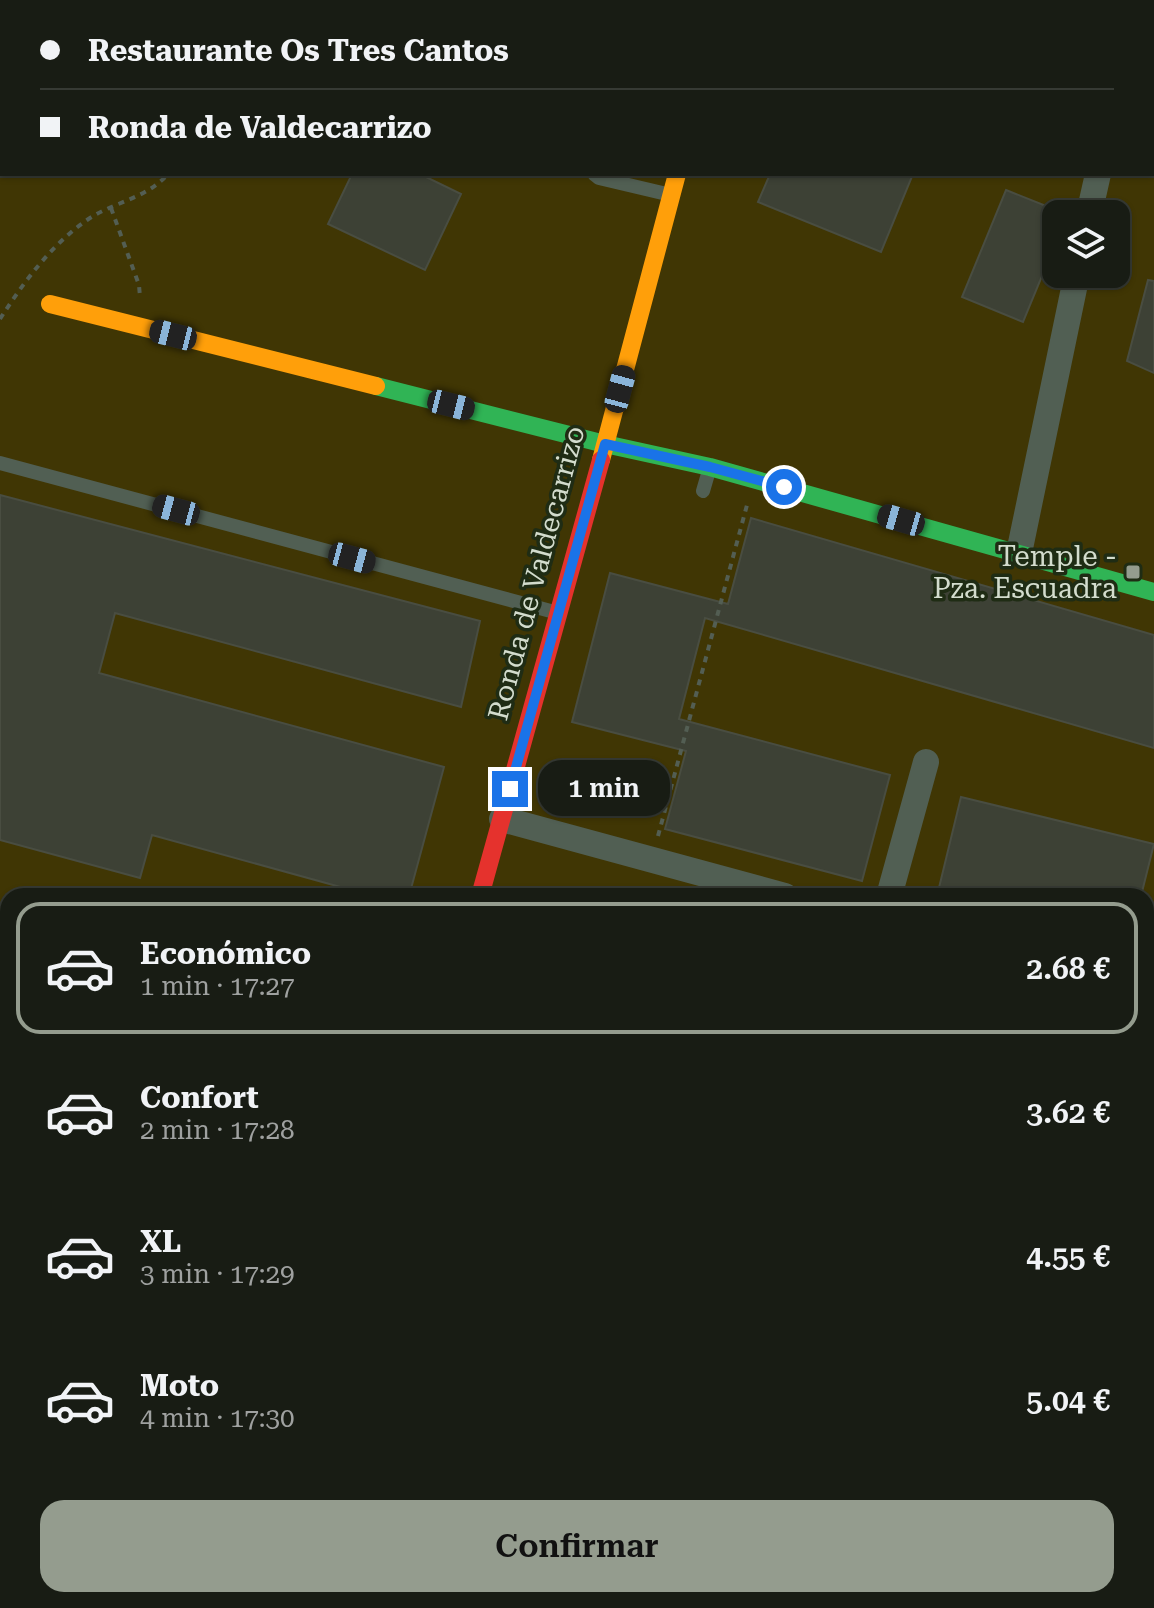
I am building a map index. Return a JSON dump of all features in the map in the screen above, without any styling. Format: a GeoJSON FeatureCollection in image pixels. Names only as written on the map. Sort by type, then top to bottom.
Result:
{"type":"FeatureCollection","features":[{"type":"Feature","properties":{"kind":"street","name":"Ronda de Valdecarrizo"},"geometry":{"type":"LineString","coordinates":[[482,888],[676,176]]}},
{"type":"Feature","properties":{"kind":"street"},"geometry":{"type":"LineString","coordinates":[[1092,200],[1098,176]]}},
{"type":"Feature","properties":{"kind":"street"},"geometry":{"type":"LineString","coordinates":[[1019,553],[1074,288]]}},
{"type":"Feature","properties":{"kind":"street"},"geometry":{"type":"LineString","coordinates":[[50,304],[605,444],[710,467],[1154,592]]}},
{"type":"Feature","properties":{"kind":"street"},"geometry":{"type":"LineString","coordinates":[[891,888],[926,762]]}},
{"type":"Feature","properties":{"kind":"street"},"geometry":{"type":"LineString","coordinates":[[502,819],[757,888]]}},
{"type":"Feature","properties":{"kind":"lane"},"geometry":{"type":"LineString","coordinates":[[596,176],[671,195]]}},
{"type":"Feature","properties":{"kind":"lane"},"geometry":{"type":"LineString","coordinates":[[0,463],[558,613]]}},
{"type":"Feature","properties":{"kind":"lane"},"geometry":{"type":"LineString","coordinates":[[703,491],[710,467]]}},
{"type":"Feature","properties":{"kind":"path"},"geometry":{"type":"LineString","coordinates":[[0,319],[42,260],[88,219],[148,192],[166,176]]}},
{"type":"Feature","properties":{"kind":"path"},"geometry":{"type":"LineString","coordinates":[[111,208],[139,285],[142,327]]}},
{"type":"Feature","properties":{"kind":"path"},"geometry":{"type":"LineString","coordinates":[[652,858],[754,479]]}},
{"type":"Feature","properties":{"kind":"shaded area"},"geometry":{"type":"Polygon","coordinates":[[[0,176],[1154,176],[1154,888],[0,888],[0,176]]]}},
{"type":"Feature","properties":{"kind":"building"},"geometry":{"type":"Polygon","coordinates":[[[351,176],[424,176],[461,194],[425,270],[328,224],[351,176]]]}},
{"type":"Feature","properties":{"kind":"building"},"geometry":{"type":"Polygon","coordinates":[[[769,176],[912,176],[881,252],[758,202],[769,176]]]}},
{"type":"Feature","properties":{"kind":"building"},"geometry":{"type":"Polygon","coordinates":[[[1006,190],[1042,204],[1042,276],[1023,322],[962,297],[1006,190]]]}},
{"type":"Feature","properties":{"kind":"building"},"geometry":{"type":"Polygon","coordinates":[[[1148,280],[1154,281],[1154,373],[1127,361],[1148,280]]]}},
{"type":"Feature","properties":{"kind":"building"},"geometry":{"type":"Polygon","coordinates":[[[0,495],[480,621],[461,707],[115,613],[99,673],[444,767],[411,888],[344,888],[152,835],[140,878],[0,840],[0,495]]]}},
{"type":"Feature","properties":{"kind":"building"},"geometry":{"type":"Polygon","coordinates":[[[751,518],[1154,635],[1154,748],[705,618],[679,719],[890,775],[862,881],[665,829],[686,751],[572,722],[610,573],[728,604],[751,518]]]}},
{"type":"Feature","properties":{"kind":"building"},"geometry":{"type":"Polygon","coordinates":[[[961,797],[1154,844],[1143,888],[939,888],[961,797]]]}},
{"type":"Feature","properties":{"kind":"traffic: fast"},"geometry":{"type":"LineString","coordinates":[[376,386],[710,467],[1154,592]]}},
{"type":"Feature","properties":{"kind":"traffic: slow"},"geometry":{"type":"LineString","coordinates":[[601,460],[676,176]]}},
{"type":"Feature","properties":{"kind":"traffic: slow"},"geometry":{"type":"LineString","coordinates":[[50,304],[376,386]]}},
{"type":"Feature","properties":{"kind":"traffic: jam"},"geometry":{"type":"LineString","coordinates":[[482,888],[601,460]]}},
{"type":"Feature","properties":{"kind":"place","name":"Temple - Pza. Escuadra"},"geometry":{"type":"Point","coordinates":[1133,572]}},
{"type":"Feature","properties":{"kind":"route"},"geometry":{"type":"LineString","coordinates":[[510,789],[605,444],[784,487]]}}]}
